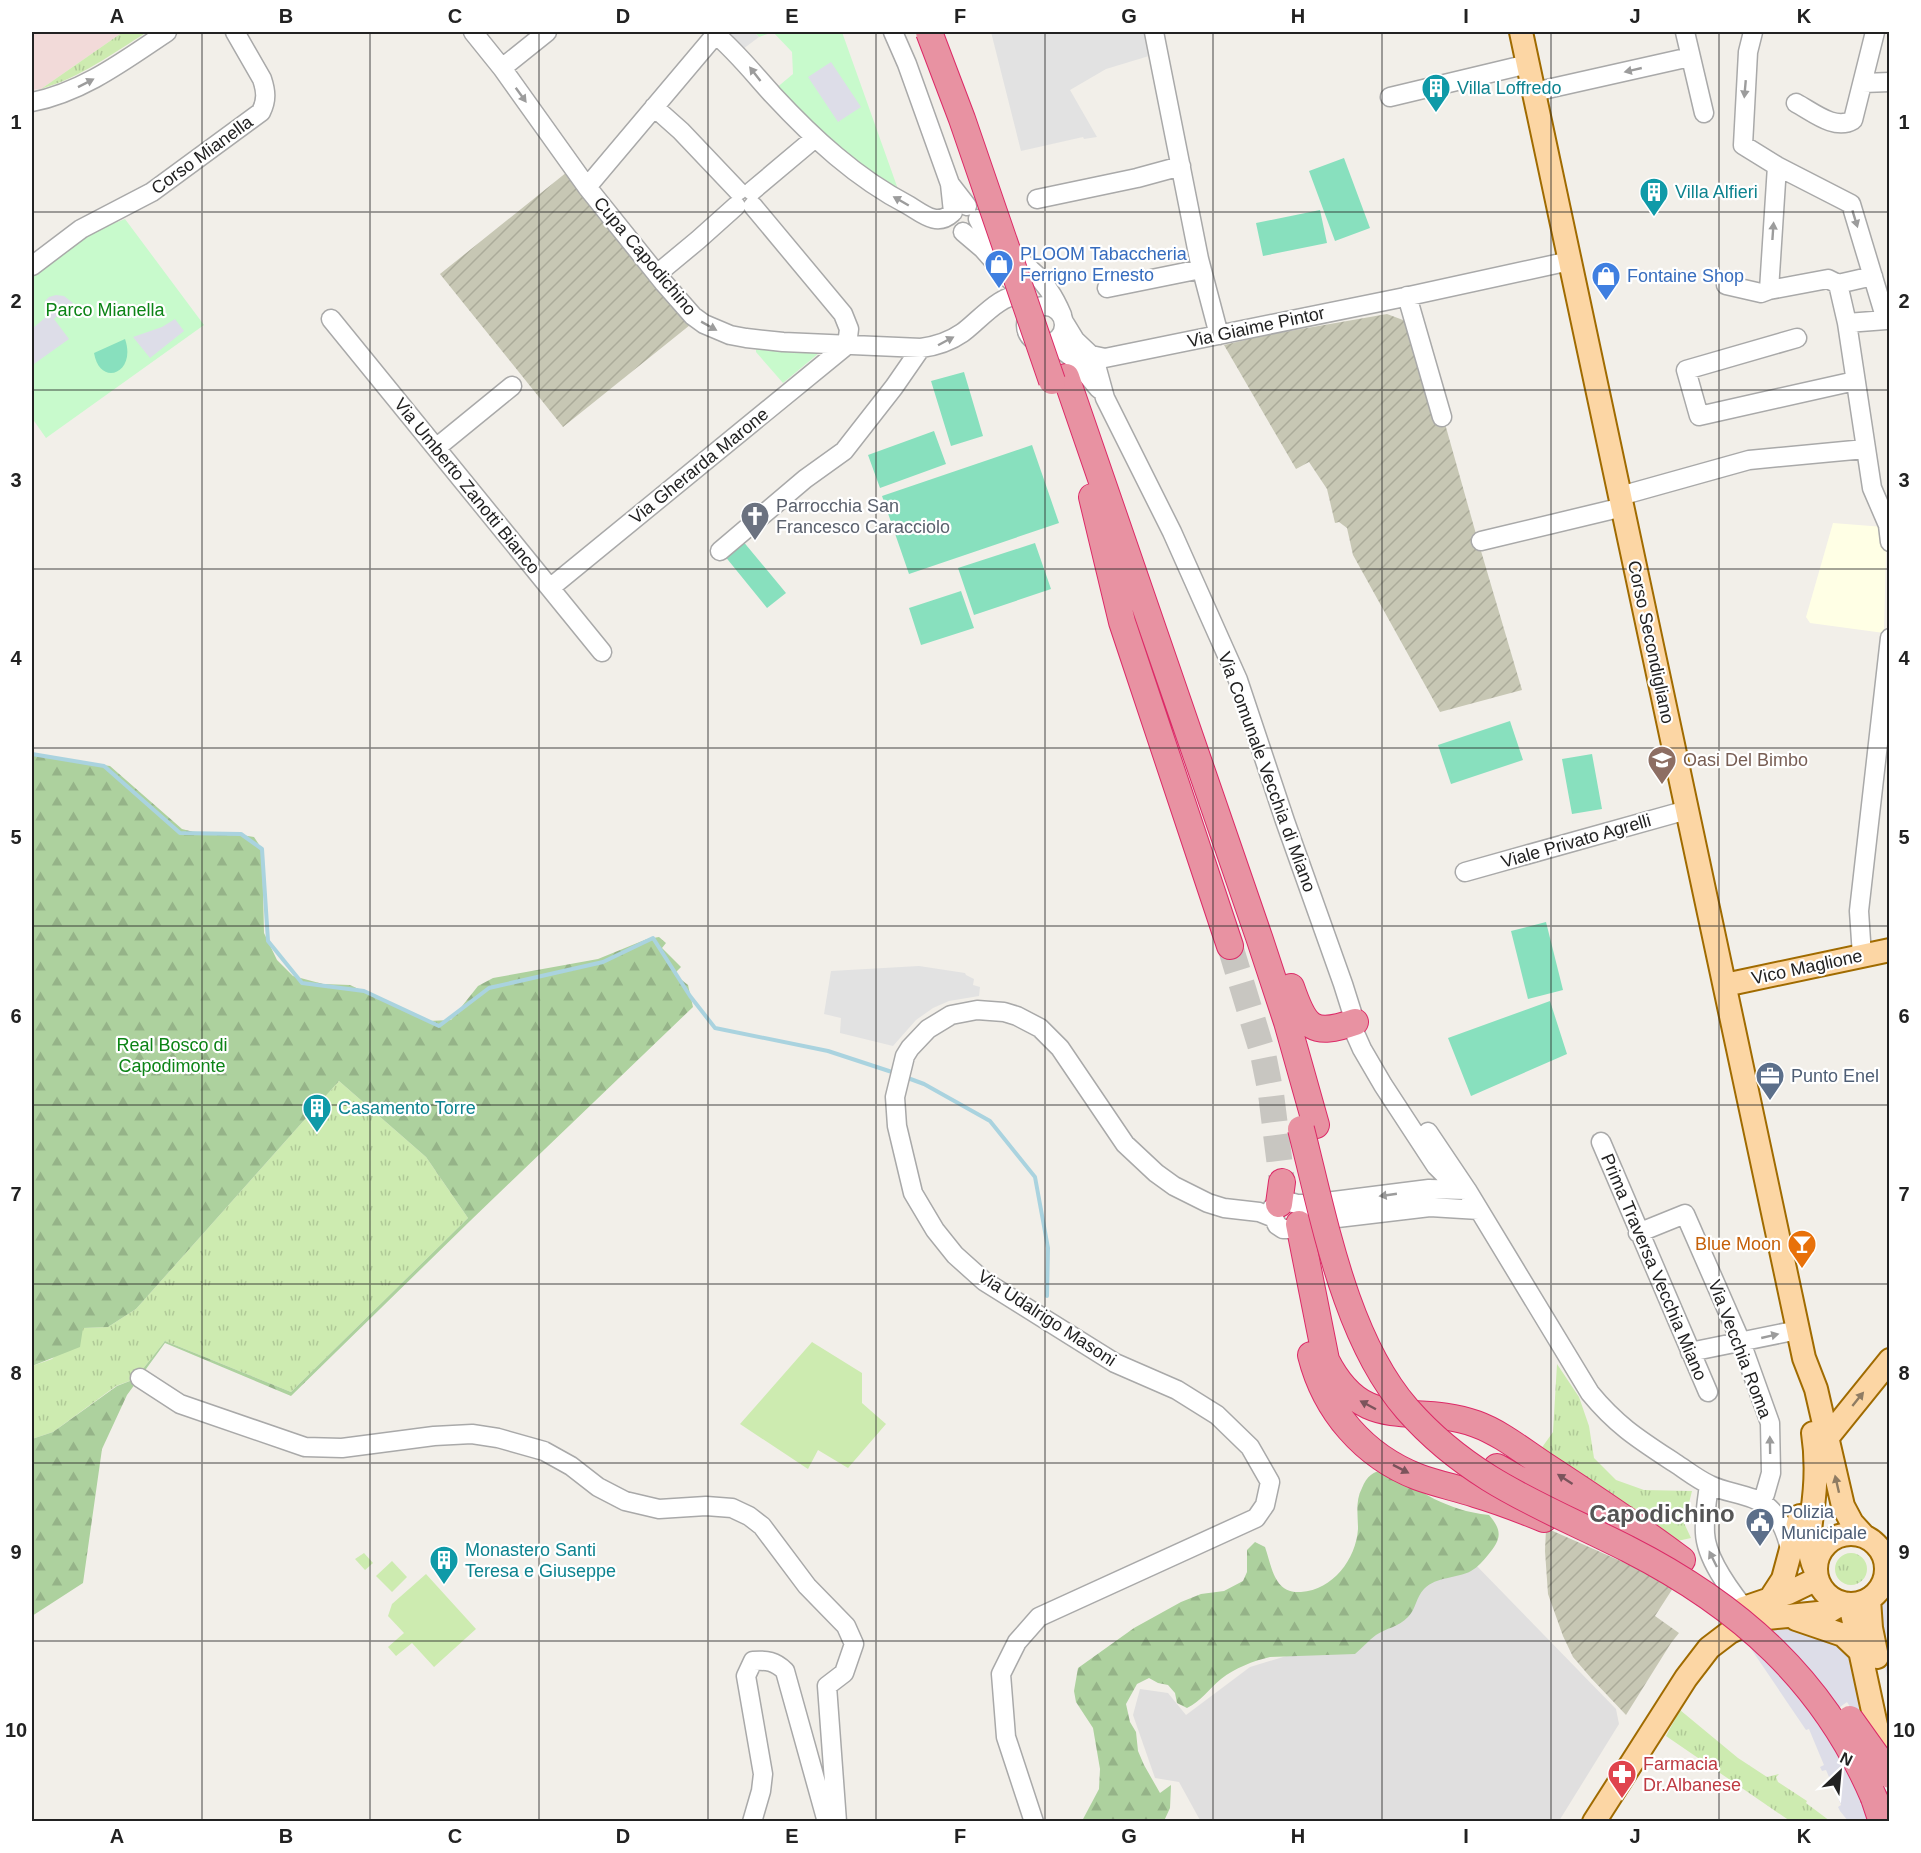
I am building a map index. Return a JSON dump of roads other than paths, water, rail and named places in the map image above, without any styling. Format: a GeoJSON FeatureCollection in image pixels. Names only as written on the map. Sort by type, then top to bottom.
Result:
{"type":"FeatureCollection","features":[{"type":"Feature","properties":{"kind":"highway"},"geometry":{"type":"LineString","coordinates":[[929,32],[963,119],[1082,367]]}},
{"type":"Feature","properties":{"kind":"highway"},"geometry":{"type":"LineString","coordinates":[[946,32],[977,114],[1082,367],[1099,495],[1122,622],[1230,946]]}},
{"type":"Feature","properties":{"kind":"highway"},"geometry":{"type":"LineString","coordinates":[[1099,495],[1162,613],[1184,671],[1300,1014],[1309,1024],[1318,1028],[1336,1028],[1355,1022]]}},
{"type":"Feature","properties":{"kind":"highway"},"geometry":{"type":"LineString","coordinates":[[1099,495],[1260,940],[1287,1022],[1329,1236],[1351,1310],[1374,1361],[1406,1408],[1445,1448],[1489,1480],[1536,1506],[1628,1549],[1674,1574],[1719,1604],[1764,1641],[1798,1676],[1832,1719],[1845,1737],[1882,1802]]}},
{"type":"Feature","properties":{"kind":"highway"},"geometry":{"type":"LineString","coordinates":[[1309,1127],[1365,1304],[1387,1354],[1418,1398],[1455,1436],[1497,1467],[1543,1493],[1682,1560]]}},
{"type":"Feature","properties":{"kind":"highway"},"geometry":{"type":"LineString","coordinates":[[1284,1216],[1315,1372],[1330,1403],[1354,1435],[1384,1460],[1419,1477],[1504,1503],[1582,1535],[1628,1549]]}},
{"type":"Feature","properties":{"kind":"highway"},"geometry":{"type":"LineString","coordinates":[[1284,1216],[1326,1360],[1351,1394],[1363,1403],[1390,1413],[1446,1416],[1479,1425],[1598,1501],[1728,1591],[1774,1630],[1809,1667],[1890,1775]]}},
{"type":"Feature","properties":{"kind":"main road","name":"Corso Secondigliano"},"geometry":{"type":"LineString","coordinates":[[1521,32],[1804,1358],[1816,1389],[1843,1506],[1852,1523],[1877,1543]]}},
{"type":"Feature","properties":{"kind":"main road","name":"Vico Maglione"},"geometry":{"type":"LineString","coordinates":[[1725,985],[1890,950]]}},
{"type":"Feature","properties":{"kind":"main road","name":"Corso Secondigliano"},"geometry":{"type":"LineString","coordinates":[[1804,1358],[1805,1390],[1816,1451],[1808,1542],[1816,1575]]}},
{"type":"Feature","properties":{"kind":"main road"},"geometry":{"type":"LineString","coordinates":[[1827,1437],[1890,1360]]}},
{"type":"Feature","properties":{"kind":"main road"},"geometry":{"type":"LineString","coordinates":[[1770,1599],[1784,1579],[1816,1466]]}},
{"type":"Feature","properties":{"kind":"main road"},"geometry":{"type":"LineString","coordinates":[[1594,1821],[1686,1678],[1709,1648],[1730,1632],[1752,1621],[1768,1617],[1828,1612],[1866,1597],[1886,1575],[1884,1556],[1877,1543],[1845,1534],[1829,1541],[1819,1554],[1816,1575],[1825,1593],[1866,1597]]}},
{"type":"Feature","properties":{"kind":"main road"},"geometry":{"type":"LineString","coordinates":[[1577,1821],[1687,1651],[1709,1628],[1744,1608],[1788,1593],[1816,1575]]}},
{"type":"Feature","properties":{"kind":"main road"},"geometry":{"type":"LineString","coordinates":[[1866,1597],[1862,1653],[1882,1802]]}},
{"type":"Feature","properties":{"kind":"main road"},"geometry":{"type":"LineString","coordinates":[[1866,1597],[1890,1713]]}},
{"type":"Feature","properties":{"kind":"main road"},"geometry":{"type":"LineString","coordinates":[[1788,1616],[1843,1635],[1862,1653]]}},
{"type":"Feature","properties":{"kind":"street"},"geometry":{"type":"LineString","coordinates":[[32,102],[57,96],[93,80],[167,32]]}},
{"type":"Feature","properties":{"kind":"street","name":"Corso Mianella"},"geometry":{"type":"LineString","coordinates":[[32,266],[81,229],[152,192],[261,112],[266,102],[262,79],[235,32]]}},
{"type":"Feature","properties":{"kind":"street","name":"Cupa Capodichino"},"geometry":{"type":"LineString","coordinates":[[473,32],[502,68],[587,187],[657,274],[693,316],[718,331],[746,338],[921,348],[938,346],[961,333],[1010,296],[1022,297]]}},
{"type":"Feature","properties":{"kind":"street"},"geometry":{"type":"LineString","coordinates":[[502,68],[547,32]]}},
{"type":"Feature","properties":{"kind":"street"},"geometry":{"type":"LineString","coordinates":[[587,187],[715,33],[815,138],[843,163],[900,201],[936,220],[962,212],[893,32]]}},
{"type":"Feature","properties":{"kind":"street"},"geometry":{"type":"LineString","coordinates":[[1154,32],[1201,269],[1219,336]]}},
{"type":"Feature","properties":{"kind":"street"},"geometry":{"type":"LineString","coordinates":[[1685,32],[1704,113]]}},
{"type":"Feature","properties":{"kind":"street"},"geometry":{"type":"LineString","coordinates":[[1753,32],[1748,52],[1743,145],[1777,166],[1851,204],[1888,319],[1847,323]]}},
{"type":"Feature","properties":{"kind":"street"},"geometry":{"type":"LineString","coordinates":[[1796,103],[1830,122],[1846,124],[1855,118],[1875,32]]}},
{"type":"Feature","properties":{"kind":"street"},"geometry":{"type":"LineString","coordinates":[[1534,92],[1690,57]]}},
{"type":"Feature","properties":{"kind":"street"},"geometry":{"type":"LineString","coordinates":[[1390,97],[1528,64]]}},
{"type":"Feature","properties":{"kind":"street"},"geometry":{"type":"LineString","coordinates":[[1863,83],[1890,82]]}},
{"type":"Feature","properties":{"kind":"street"},"geometry":{"type":"LineString","coordinates":[[654,107],[745,199],[843,314],[849,329],[847,345]]}},
{"type":"Feature","properties":{"kind":"street"},"geometry":{"type":"LineString","coordinates":[[657,274],[815,138]]}},
{"type":"Feature","properties":{"kind":"street"},"geometry":{"type":"LineString","coordinates":[[1037,199],[1137,178],[1181,166]]}},
{"type":"Feature","properties":{"kind":"street"},"geometry":{"type":"LineString","coordinates":[[1769,290],[1777,166]]}},
{"type":"Feature","properties":{"kind":"street","name":"Via Comunale Vecchia di Miano"},"geometry":{"type":"LineString","coordinates":[[962,212],[1043,281],[1076,340],[1082,367]]}},
{"type":"Feature","properties":{"kind":"street","name":"Via Comunale Vecchia di Miano"},"geometry":{"type":"LineString","coordinates":[[962,212],[972,230],[963,232],[983,249],[1009,277],[1022,297],[1027,330],[1034,340],[1046,345],[1053,343],[1073,358],[1105,398],[1172,532],[1238,680],[1355,1022],[1354,1031],[1362,1049],[1436,1167],[1467,1190]]}},
{"type":"Feature","properties":{"kind":"street","name":"Via Giaime Pintor"},"geometry":{"type":"LineString","coordinates":[[1082,367],[1570,261]]}},
{"type":"Feature","properties":{"kind":"street"},"geometry":{"type":"LineString","coordinates":[[1107,288],[1201,269]]}},
{"type":"Feature","properties":{"kind":"street"},"geometry":{"type":"LineString","coordinates":[[1726,285],[1761,293],[1828,279],[1838,284],[1873,276]]}},
{"type":"Feature","properties":{"kind":"street"},"geometry":{"type":"LineString","coordinates":[[1838,284],[1847,323],[1865,449],[1881,486],[1890,542]]}},
{"type":"Feature","properties":{"kind":"street"},"geometry":{"type":"LineString","coordinates":[[1407,296],[1442,417]]}},
{"type":"Feature","properties":{"kind":"street"},"geometry":{"type":"LineString","coordinates":[[1027,318],[1034,309],[1046,306],[1058,310],[1063,319],[1062,334],[1053,343]]}},
{"type":"Feature","properties":{"kind":"street","name":"Via Umberto Zanotti Bianco"},"geometry":{"type":"LineString","coordinates":[[332,320],[602,652]]}},
{"type":"Feature","properties":{"kind":"street"},"geometry":{"type":"LineString","coordinates":[[1797,338],[1686,370],[1699,416],[1855,381]]}},
{"type":"Feature","properties":{"kind":"street","name":"Via Gherarda Marone"},"geometry":{"type":"LineString","coordinates":[[550,588],[847,345]]}},
{"type":"Feature","properties":{"kind":"street"},"geometry":{"type":"LineString","coordinates":[[720,551],[805,479],[843,451],[894,387],[921,348]]}},
{"type":"Feature","properties":{"kind":"street"},"geometry":{"type":"LineString","coordinates":[[436,448],[512,386]]}},
{"type":"Feature","properties":{"kind":"street"},"geometry":{"type":"LineString","coordinates":[[1481,541],[1622,502],[1749,460],[1865,449]]}},
{"type":"Feature","properties":{"kind":"street"},"geometry":{"type":"LineString","coordinates":[[1862,956],[1859,911],[1882,785],[1881,700],[1890,638]]}},
{"type":"Feature","properties":{"kind":"street","name":"Viale Privato Agrelli"},"geometry":{"type":"LineString","coordinates":[[1466,872],[1559,844],[1687,810]]}},
{"type":"Feature","properties":{"kind":"street","name":"Via Udalrigo Masoni"},"geometry":{"type":"LineString","coordinates":[[1034,1821],[1006,1737],[1001,1674],[1017,1642],[1039,1617],[1256,1518],[1265,1505],[1270,1482],[1250,1447],[1217,1415],[1178,1390],[1114,1363],[984,1281],[955,1255],[934,1230],[913,1193],[897,1126],[895,1097],[905,1056],[910,1048],[928,1029],[951,1015],[977,1010],[1004,1012],[1017,1016],[1040,1028],[1060,1048],[1125,1144],[1156,1173],[1174,1186],[1208,1203],[1231,1209],[1284,1216],[1430,1198],[1467,1190]]}},
{"type":"Feature","properties":{"kind":"street","name":"Via Comunale Vecchia di Miano"},"geometry":{"type":"LineString","coordinates":[[1355,1022],[1365,1030],[1407,1101],[1467,1190],[1590,1394],[1605,1412],[1628,1433],[1710,1485],[1758,1500]]}},
{"type":"Feature","properties":{"kind":"street","name":"Prima Traversa Vecchia Miano"},"geometry":{"type":"LineString","coordinates":[[1601,1142],[1708,1392]]}},
{"type":"Feature","properties":{"kind":"street"},"geometry":{"type":"LineString","coordinates":[[1430,1198],[1439,1176],[1436,1167]]}},
{"type":"Feature","properties":{"kind":"street","name":"Via Udalrigo Masoni"},"geometry":{"type":"LineString","coordinates":[[1430,1198],[1479,1210]]}},
{"type":"Feature","properties":{"kind":"street","name":"Via Vecchia Roma"},"geometry":{"type":"LineString","coordinates":[[1638,1233],[1685,1214],[1741,1342],[1770,1423],[1771,1473],[1765,1494],[1758,1500]]}},
{"type":"Feature","properties":{"kind":"street"},"geometry":{"type":"LineString","coordinates":[[1690,1352],[1798,1330]]}},
{"type":"Feature","properties":{"kind":"street"},"geometry":{"type":"LineString","coordinates":[[140,1378],[180,1404],[305,1447],[342,1448],[434,1436],[472,1434],[490,1436],[544,1451],[571,1466],[598,1487],[625,1501],[659,1509],[706,1506],[732,1508],[749,1516],[762,1527],[807,1586],[846,1626],[854,1644],[844,1673],[827,1686],[837,1821]]}},
{"type":"Feature","properties":{"kind":"street"},"geometry":{"type":"LineString","coordinates":[[1710,1485],[1705,1532],[1708,1548],[1729,1588],[1744,1608]]}},
{"type":"Feature","properties":{"kind":"street"},"geometry":{"type":"LineString","coordinates":[[1758,1500],[1768,1507],[1786,1532],[1791,1553]]}},
{"type":"Feature","properties":{"kind":"street"},"geometry":{"type":"LineString","coordinates":[[752,1821],[761,1791],[763,1774],[746,1676],[753,1661],[770,1660],[785,1671],[827,1821]]}},
{"type":"Feature","properties":{"kind":"waterway"},"geometry":{"type":"LineString","coordinates":[[32,754],[104,766],[180,833],[241,834],[262,849],[268,941],[302,983],[364,991],[439,1026],[489,988],[603,962],[653,938],[690,996],[715,1028],[828,1051],[895,1073]]}},
{"type":"Feature","properties":{"kind":"waterway"},"geometry":{"type":"LineString","coordinates":[[905,1077],[924,1084],[990,1121],[1035,1177],[1048,1248],[1047,1296]]}},
{"type":"Feature","properties":{"kind":"tunnel"},"geometry":{"type":"LineString","coordinates":[[1230,946],[1263,1054],[1271,1094],[1282,1182]]}},
{"type":"Feature","properties":{"kind":"place","name":"Villa Loffredo"},"geometry":{"type":"Point","coordinates":[1436,114]}},
{"type":"Feature","properties":{"kind":"place","name":"Villa Alfieri"},"geometry":{"type":"Point","coordinates":[1654,218]}},
{"type":"Feature","properties":{"kind":"place","name":"PLOOM Tabaccheria Ferrigno Ernesto"},"geometry":{"type":"Point","coordinates":[999,290]}},
{"type":"Feature","properties":{"kind":"place","name":"Fontaine Shop"},"geometry":{"type":"Point","coordinates":[1606,302]}},
{"type":"Feature","properties":{"kind":"place","name":"Parrocchia San Francesco Caracciolo"},"geometry":{"type":"Point","coordinates":[755,542]}},
{"type":"Feature","properties":{"kind":"place","name":"Oasi Del Bimbo"},"geometry":{"type":"Point","coordinates":[1662,786]}},
{"type":"Feature","properties":{"kind":"place","name":"Punto Enel"},"geometry":{"type":"Point","coordinates":[1770,1102]}},
{"type":"Feature","properties":{"kind":"place","name":"Casamento Torre"},"geometry":{"type":"Point","coordinates":[317,1134]}},
{"type":"Feature","properties":{"kind":"place","name":"Blue Moon"},"geometry":{"type":"Point","coordinates":[1802,1270]}},
{"type":"Feature","properties":{"kind":"place","name":"Polizia Municipale"},"geometry":{"type":"Point","coordinates":[1760,1548]}},
{"type":"Feature","properties":{"kind":"place","name":"Monastero Santi Teresa e Giuseppe"},"geometry":{"type":"Point","coordinates":[444,1586]}},
{"type":"Feature","properties":{"kind":"place","name":"Farmacia Dr.Albanese"},"geometry":{"type":"Point","coordinates":[1622,1800]}},
{"type":"Feature","properties":{"kind":"district","name":"Capodichino"},"geometry":{"type":"Point","coordinates":[1662,1513]}},
{"type":"Feature","properties":{"kind":"park label","name":"Parco Mianella"},"geometry":{"type":"Point","coordinates":[105,310]}},
{"type":"Feature","properties":{"kind":"park label","name":"Real Bosco di Capodimonte"},"geometry":{"type":"Point","coordinates":[172,1055]}}]}
